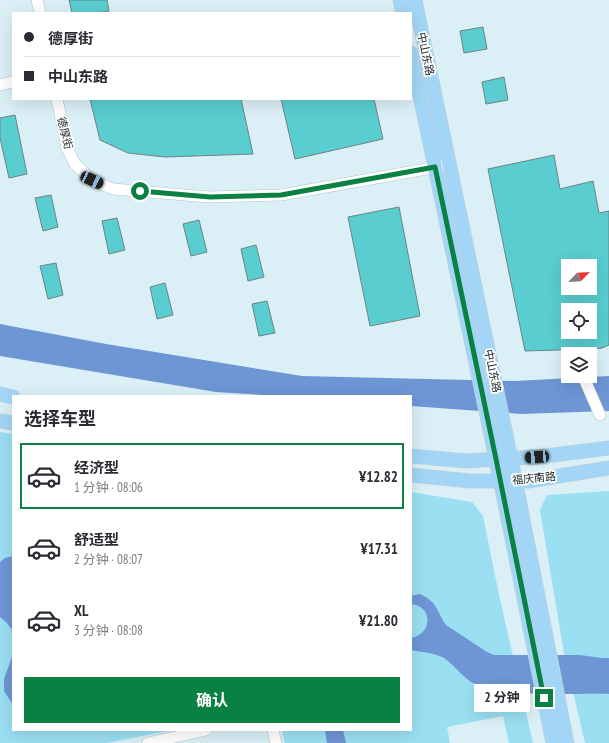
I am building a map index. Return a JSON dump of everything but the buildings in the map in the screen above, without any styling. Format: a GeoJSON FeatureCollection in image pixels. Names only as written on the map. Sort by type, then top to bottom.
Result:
{"type":"FeatureCollection","features":[{"type":"Feature","properties":{"kind":"main road"},"geometry":{"type":"LineString","coordinates":[[400,0],[403,12]]}},
{"type":"Feature","properties":{"kind":"main road","name":"中山东路"},"geometry":{"type":"LineString","coordinates":[[415,0],[511,458],[533,610]]}},
{"type":"Feature","properties":{"kind":"main road","name":"中山东路"},"geometry":{"type":"LineString","coordinates":[[412,58],[500,481],[533,610],[556,724],[567,743]]}},
{"type":"Feature","properties":{"kind":"main road"},"geometry":{"type":"LineString","coordinates":[[0,394],[12,397]]}},
{"type":"Feature","properties":{"kind":"main road"},"geometry":{"type":"LineString","coordinates":[[0,421],[12,423]]}},
{"type":"Feature","properties":{"kind":"main road","name":"福庆南路"},"geometry":{"type":"LineString","coordinates":[[412,456],[465,461],[537,457],[609,448]]}},
{"type":"Feature","properties":{"kind":"main road","name":"福庆南路"},"geometry":{"type":"LineString","coordinates":[[412,476],[470,481],[529,481],[609,468]]}},
{"type":"Feature","properties":{"kind":"main road","name":"中山东路"},"geometry":{"type":"LineString","coordinates":[[553,743],[556,724]]}},
{"type":"Feature","properties":{"kind":"street"},"geometry":{"type":"LineString","coordinates":[[38,0],[40,12]]}},
{"type":"Feature","properties":{"kind":"street"},"geometry":{"type":"LineString","coordinates":[[0,85],[12,82]]}},
{"type":"Feature","properties":{"kind":"street","name":"德厚街"},"geometry":{"type":"LineString","coordinates":[[58,100],[67,148],[75,164],[92,180],[113,189],[210,197],[281,195],[449,165]]}},
{"type":"Feature","properties":{"kind":"street"},"geometry":{"type":"LineString","coordinates":[[586,383],[600,415]]}},
{"type":"Feature","properties":{"kind":"street"},"geometry":{"type":"LineString","coordinates":[[148,743],[202,731]]}},
{"type":"Feature","properties":{"kind":"street"},"geometry":{"type":"LineString","coordinates":[[273,731],[276,743]]}},
{"type":"Feature","properties":{"kind":"shaded area"},"geometry":{"type":"Polygon","coordinates":[[[0,324],[106,344],[302,376],[515,381],[561,379],[561,383],[597,383],[597,377],[609,376],[609,411],[521,414],[412,406],[412,395],[262,395],[216,392],[0,356],[0,324]]]}},
{"type":"Feature","properties":{"kind":"shaded area"},"geometry":{"type":"Polygon","coordinates":[[[0,432],[12,434],[12,731],[167,731],[107,743],[0,743],[0,432]]]}},
{"type":"Feature","properties":{"kind":"shaded area"},"geometry":{"type":"Polygon","coordinates":[[[609,491],[609,743],[585,743],[564,653],[540,510],[547,495],[609,491]]]}},
{"type":"Feature","properties":{"kind":"shaded area"},"geometry":{"type":"Polygon","coordinates":[[[412,492],[472,502],[483,516],[499,595],[533,743],[509,743],[503,716],[447,727],[450,743],[285,743],[282,731],[412,731],[412,492]]]}},
{"type":"Feature","properties":{"kind":"shaded area"},"geometry":{"type":"Polygon","coordinates":[[[12,556],[12,630],[0,617],[0,562],[5,558],[12,556]]]}},
{"type":"Feature","properties":{"kind":"shaded area"},"geometry":{"type":"Polygon","coordinates":[[[420,594],[426,597],[434,604],[446,625],[494,655],[580,655],[609,658],[609,694],[542,694],[507,692],[472,683],[444,658],[433,654],[412,650],[412,638],[423,631],[428,620],[423,610],[418,606],[412,604],[412,596],[420,594]]]}},
{"type":"Feature","properties":{"kind":"shaded area"},"geometry":{"type":"Polygon","coordinates":[[[12,657],[12,703],[4,691],[4,679],[12,657]]]}},
{"type":"Feature","properties":{"kind":"shaded area"},"geometry":{"type":"Polygon","coordinates":[[[325,731],[343,731],[346,743],[327,743],[325,731]]]}},
{"type":"Feature","properties":{"kind":"route"},"geometry":{"type":"LineString","coordinates":[[140,191],[210,197],[281,195],[435,167],[544,698]]}}]}
